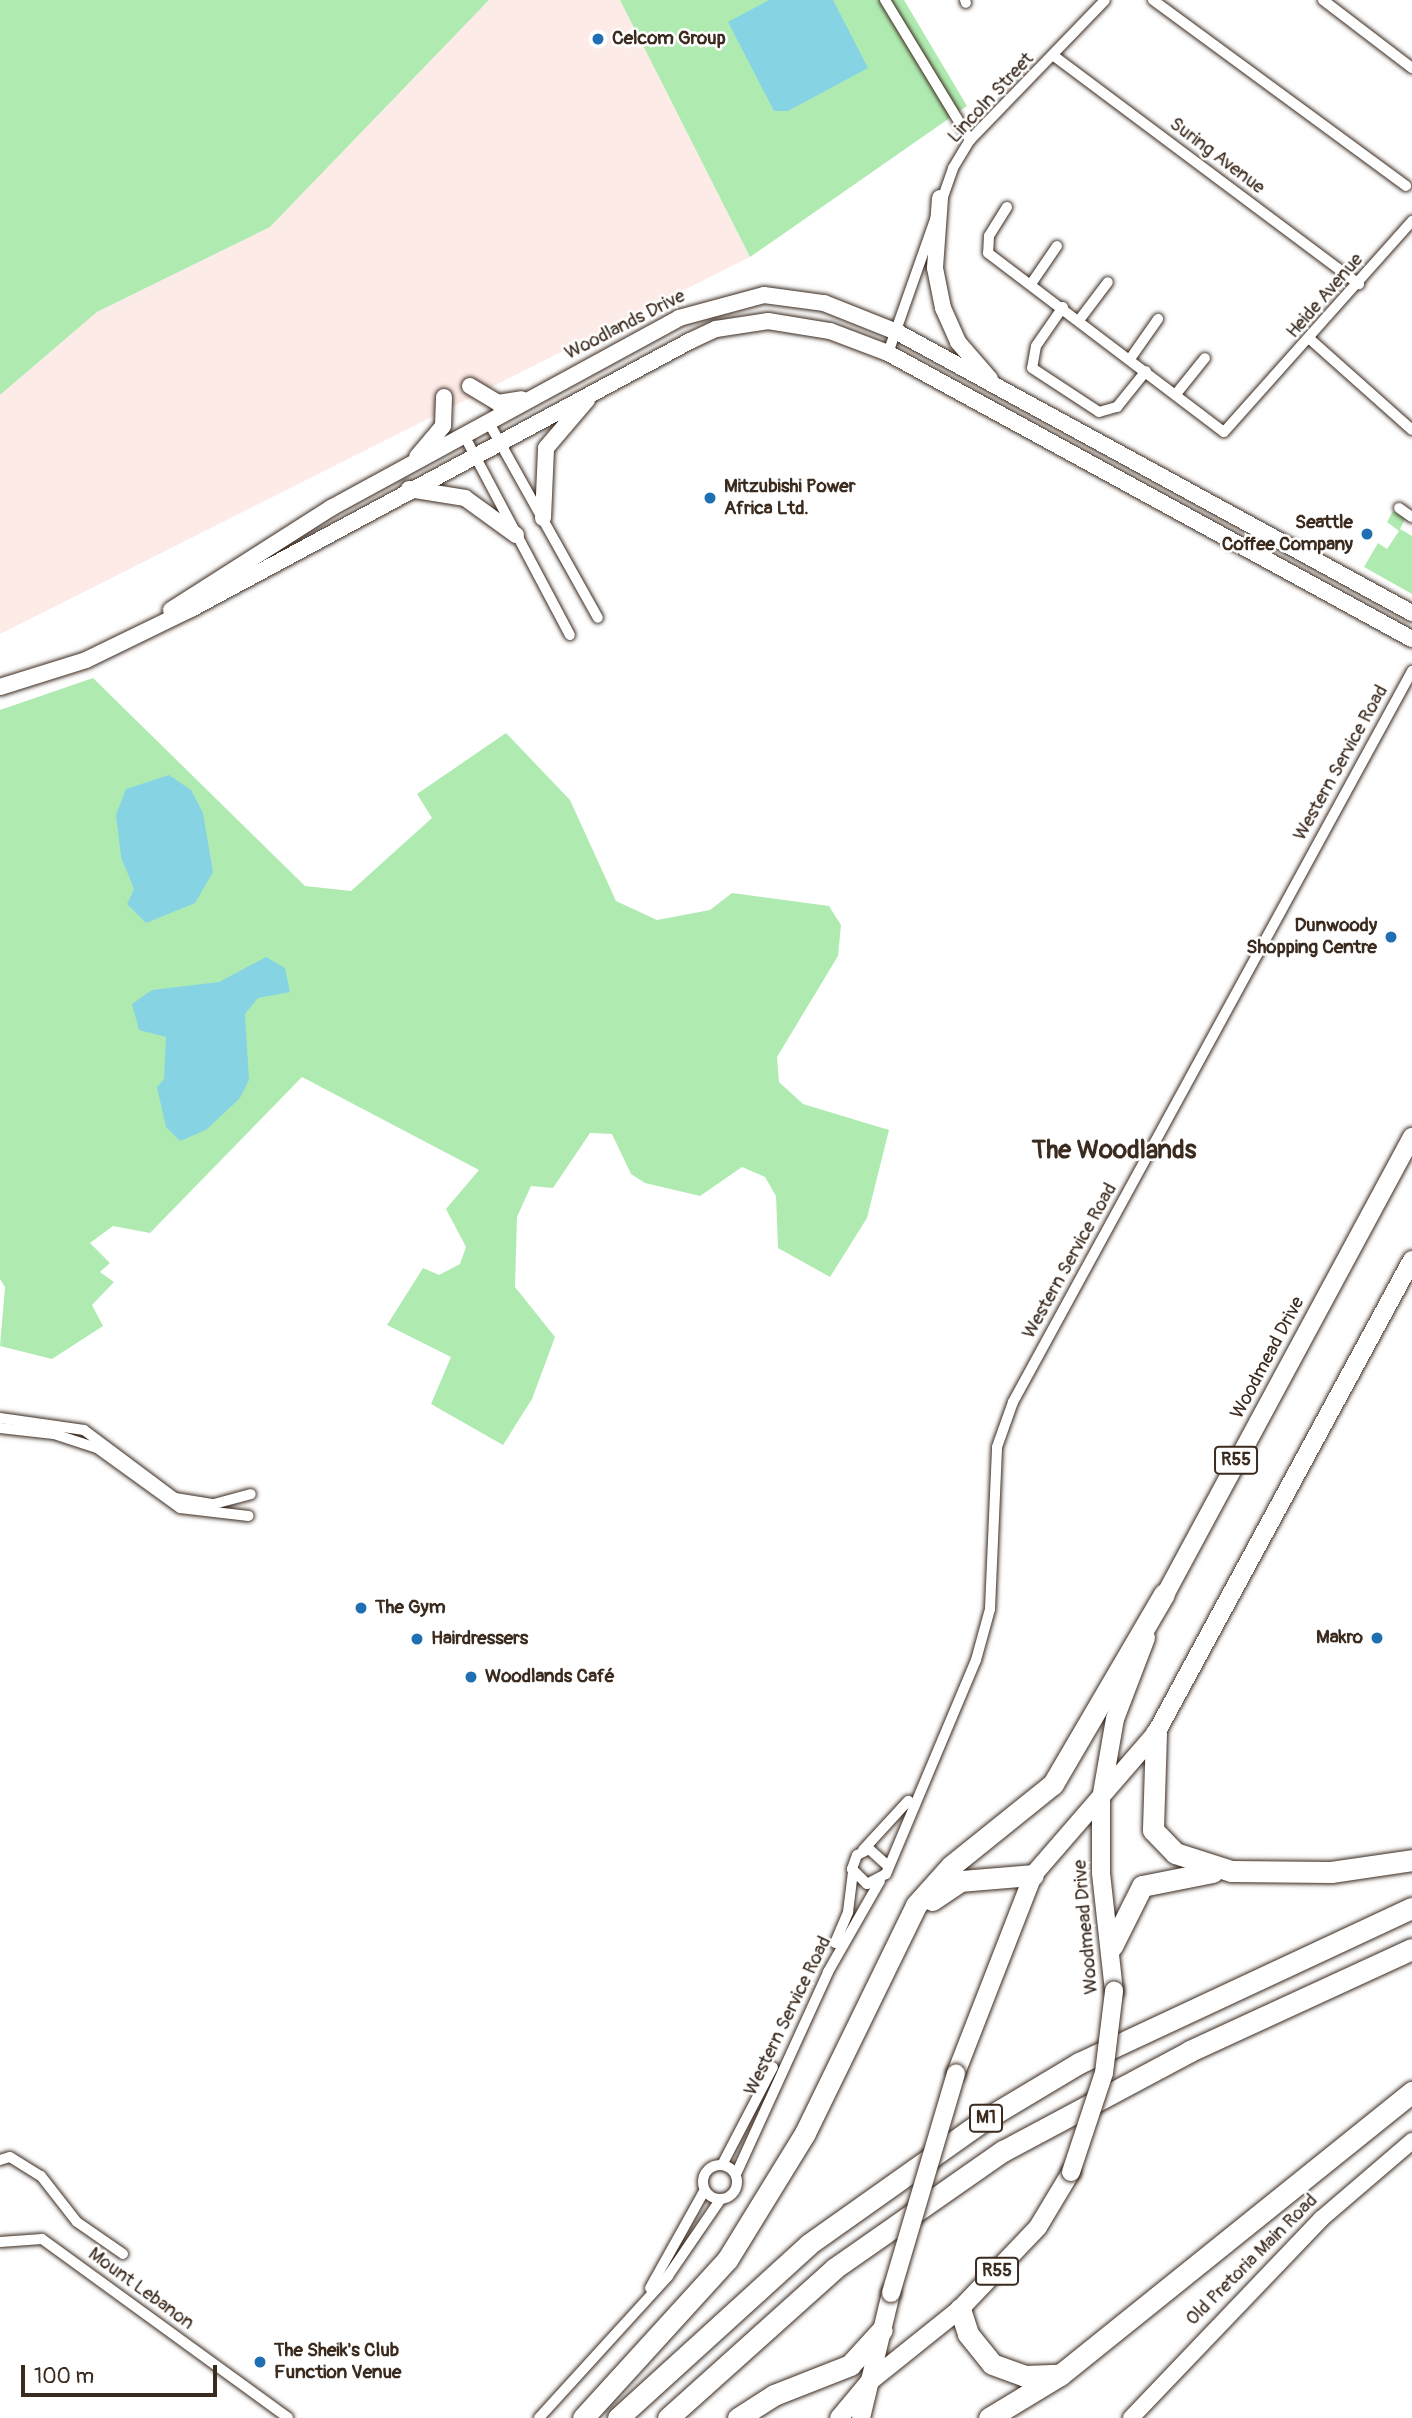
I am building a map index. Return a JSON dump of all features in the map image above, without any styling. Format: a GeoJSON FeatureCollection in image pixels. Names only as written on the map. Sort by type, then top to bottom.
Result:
{"type":"FeatureCollection","features":[{"type":"Feature","properties":{"kind":"highway"},"geometry":{"type":"LineString","coordinates":[[583,2418],[727,2260],[768,2199],[924,1894],[1021,1815],[1064,1769],[1164,1594]]}},
{"type":"Feature","properties":{"kind":"highway"},"geometry":{"type":"LineString","coordinates":[[1156,1732],[1153,1830],[1175,1853],[1231,1871]]}},
{"type":"Feature","properties":{"kind":"highway"},"geometry":{"type":"LineString","coordinates":[[1112,1946],[1142,1886],[1169,1877],[1231,1871],[1331,1872],[1412,1860]]}},
{"type":"Feature","properties":{"kind":"highway"},"geometry":{"type":"LineString","coordinates":[[895,1949],[945,1888],[971,1879],[1033,1875]]}},
{"type":"Feature","properties":{"kind":"highway","name":"M1"},"geometry":{"type":"LineString","coordinates":[[618,2418],[809,2244],[987,2118],[1079,2063],[1412,1909]]}},
{"type":"Feature","properties":{"kind":"highway","name":"M1"},"geometry":{"type":"LineString","coordinates":[[668,2418],[835,2268],[1003,2151],[1190,2051],[1412,1948]]}},
{"type":"Feature","properties":{"kind":"highway"},"geometry":{"type":"LineString","coordinates":[[989,2418],[1060,2375],[1412,2092]]}},
{"type":"Feature","properties":{"kind":"highway"},"geometry":{"type":"LineString","coordinates":[[960,2309],[968,2334],[992,2364],[1025,2376],[1060,2375]]}},
{"type":"Feature","properties":{"kind":"highway"},"geometry":{"type":"LineString","coordinates":[[740,2418],[774,2395],[850,2365],[882,2330]]}},
{"type":"Feature","properties":{"kind":"main road"},"geometry":{"type":"LineString","coordinates":[[940,198],[936,268],[943,308],[958,342],[1000,390]]}},
{"type":"Feature","properties":{"kind":"main road","name":"Woodlands Drive"},"geometry":{"type":"LineString","coordinates":[[141,631],[241,563],[537,395],[679,318],[738,299],[824,303],[898,332],[1000,390],[1412,612]]}},
{"type":"Feature","properties":{"kind":"main road","name":"Woodlands Drive"},"geometry":{"type":"LineString","coordinates":[[0,687],[86,660],[614,378],[741,323],[800,324],[888,353],[1412,639]]}},
{"type":"Feature","properties":{"kind":"main road"},"geometry":{"type":"LineString","coordinates":[[543,519],[542,471],[551,438],[614,378]]}},
{"type":"Feature","properties":{"kind":"main road"},"geometry":{"type":"LineString","coordinates":[[470,386],[498,402],[537,395]]}},
{"type":"Feature","properties":{"kind":"main road"},"geometry":{"type":"LineString","coordinates":[[406,469],[443,426],[444,397]]}},
{"type":"Feature","properties":{"kind":"main road"},"geometry":{"type":"LineString","coordinates":[[406,490],[465,498],[516,535]]}},
{"type":"Feature","properties":{"kind":"main road","name":"Woodmead Drive"},"geometry":{"type":"LineString","coordinates":[[839,2418],[869,2382],[960,2309],[1038,2227],[1071,2172],[1104,2073],[1114,1991],[1112,1946],[1101,1873],[1101,1800],[1115,1719],[1164,1594],[1412,1137]]}},
{"type":"Feature","properties":{"kind":"main road","name":"Woodmead Drive"},"geometry":{"type":"LineString","coordinates":[[862,2418],[891,2294],[956,2073],[1033,1875],[1101,1800],[1156,1732],[1412,1260]]}},
{"type":"Feature","properties":{"kind":"main road","name":"Old Pretoria Main Road"},"geometry":{"type":"LineString","coordinates":[[1130,2418],[1303,2237],[1412,2141]]}},
{"type":"Feature","properties":{"kind":"street"},"geometry":{"type":"LineString","coordinates":[[886,0],[970,140]]}},
{"type":"Feature","properties":{"kind":"street","name":"Lincoln Street"},"geometry":{"type":"LineString","coordinates":[[888,353],[898,332],[940,198],[970,140],[1054,56],[1105,0]]}},
{"type":"Feature","properties":{"kind":"street"},"geometry":{"type":"LineString","coordinates":[[1153,0],[1406,186]]}},
{"type":"Feature","properties":{"kind":"street"},"geometry":{"type":"LineString","coordinates":[[1323,0],[1412,68]]}},
{"type":"Feature","properties":{"kind":"street","name":"Suring Avenue"},"geometry":{"type":"LineString","coordinates":[[1054,56],[1359,284]]}},
{"type":"Feature","properties":{"kind":"street"},"geometry":{"type":"LineString","coordinates":[[1007,207],[986,250],[1176,394],[1205,358]]}},
{"type":"Feature","properties":{"kind":"street","name":"Heide Avenue"},"geometry":{"type":"LineString","coordinates":[[1176,394],[1224,432],[1311,340],[1412,221]]}},
{"type":"Feature","properties":{"kind":"street"},"geometry":{"type":"LineString","coordinates":[[1031,284],[1058,246]]}},
{"type":"Feature","properties":{"kind":"street"},"geometry":{"type":"LineString","coordinates":[[1080,319],[1108,282]]}},
{"type":"Feature","properties":{"kind":"street"},"geometry":{"type":"LineString","coordinates":[[1063,306],[1036,346],[1032,368],[1099,412],[1117,407],[1146,371]]}},
{"type":"Feature","properties":{"kind":"street"},"geometry":{"type":"LineString","coordinates":[[1130,359],[1158,319]]}},
{"type":"Feature","properties":{"kind":"street"},"geometry":{"type":"LineString","coordinates":[[1311,340],[1412,430]]}},
{"type":"Feature","properties":{"kind":"street"},"geometry":{"type":"LineString","coordinates":[[489,423],[598,618]]}},
{"type":"Feature","properties":{"kind":"street"},"geometry":{"type":"LineString","coordinates":[[465,437],[570,635]]}},
{"type":"Feature","properties":{"kind":"street"},"geometry":{"type":"LineString","coordinates":[[1399,508],[1412,517]]}},
{"type":"Feature","properties":{"kind":"street","name":"Western Service Road"},"geometry":{"type":"LineString","coordinates":[[888,1866],[985,1632],[995,1463],[1013,1402],[1412,671]]}},
{"type":"Feature","properties":{"kind":"street"},"geometry":{"type":"LineString","coordinates":[[0,1418],[84,1430],[175,1498],[214,1504],[251,1494]]}},
{"type":"Feature","properties":{"kind":"street"},"geometry":{"type":"LineString","coordinates":[[0,1428],[54,1434],[97,1448],[180,1508],[249,1517]]}},
{"type":"Feature","properties":{"kind":"street","name":"Western Service Road"},"geometry":{"type":"LineString","coordinates":[[863,1850],[918,1790]]}},
{"type":"Feature","properties":{"kind":"street"},"geometry":{"type":"LineString","coordinates":[[863,1850],[879,1852],[888,1866],[880,1881],[862,1883],[853,1872],[863,1850]]}},
{"type":"Feature","properties":{"kind":"street","name":"Western Service Road"},"geometry":{"type":"LineString","coordinates":[[703,2193],[710,2172],[723,2163],[846,1922],[853,1872]]}},
{"type":"Feature","properties":{"kind":"street","name":"Western Service Road"},"geometry":{"type":"LineString","coordinates":[[720,2200],[737,2172],[822,1983],[880,1881]]}},
{"type":"Feature","properties":{"kind":"street"},"geometry":{"type":"LineString","coordinates":[[0,2160],[15,2159],[41,2176],[77,2222],[123,2254]]}},
{"type":"Feature","properties":{"kind":"street"},"geometry":{"type":"LineString","coordinates":[[723,2163],[737,2172]]}},
{"type":"Feature","properties":{"kind":"street"},"geometry":{"type":"LineString","coordinates":[[539,2418],[688,2251],[720,2200],[703,2193],[642,2302]]}},
{"type":"Feature","properties":{"kind":"street","name":"Mount Lebanon"},"geometry":{"type":"LineString","coordinates":[[0,2242],[42,2239],[288,2418]]}},
{"type":"Feature","properties":{"kind":"shaded area"},"geometry":{"type":"Polygon","coordinates":[[[489,0],[620,0],[750,257],[0,634],[0,395],[97,312],[270,227],[489,0]]]}},
{"type":"Feature","properties":{"kind":"green space"},"geometry":{"type":"Polygon","coordinates":[[[0,0],[489,0],[270,227],[97,312],[0,395],[0,0]]]}},
{"type":"Feature","properties":{"kind":"green space"},"geometry":{"type":"Polygon","coordinates":[[[620,0],[904,0],[967,106],[750,257],[620,0]]]}},
{"type":"Feature","properties":{"kind":"green space"},"geometry":{"type":"Polygon","coordinates":[[[1393,511],[1405,519],[1400,529],[1412,536],[1412,594],[1364,567],[1378,543],[1387,549],[1399,531],[1387,522],[1393,511]]]}},
{"type":"Feature","properties":{"kind":"green space"},"geometry":{"type":"Polygon","coordinates":[[[93,678],[305,886],[351,891],[432,818],[417,794],[506,733],[570,800],[616,901],[657,920],[710,910],[732,893],[829,906],[841,925],[838,956],[777,1057],[779,1082],[803,1104],[889,1130],[867,1218],[830,1277],[778,1248],[776,1196],[765,1177],[742,1167],[700,1196],[645,1183],[631,1174],[612,1134],[590,1133],[553,1188],[531,1186],[517,1217],[515,1287],[555,1337],[532,1399],[503,1445],[431,1404],[451,1357],[387,1325],[423,1268],[439,1275],[460,1264],[466,1247],[446,1209],[479,1170],[302,1077],[150,1233],[113,1226],[90,1243],[110,1263],[100,1272],[114,1282],[92,1305],[103,1326],[52,1359],[0,1346],[5,1287],[0,1279],[0,710],[93,678]]]}},
{"type":"Feature","properties":{"kind":"water"},"geometry":{"type":"Polygon","coordinates":[[[769,0],[833,0],[868,68],[788,111],[774,111],[728,22],[769,0]]]}},
{"type":"Feature","properties":{"kind":"water"},"geometry":{"type":"Polygon","coordinates":[[[169,775],[191,790],[203,813],[213,872],[195,903],[146,923],[127,904],[134,889],[121,857],[116,815],[126,789],[169,775]]]}},
{"type":"Feature","properties":{"kind":"water"},"geometry":{"type":"Polygon","coordinates":[[[266,957],[285,968],[290,992],[258,998],[245,1014],[249,1080],[240,1098],[206,1130],[180,1141],[166,1127],[157,1087],[164,1079],[166,1037],[139,1030],[132,1004],[152,990],[219,982],[266,957]]]}},
{"type":"Feature","properties":{"kind":"place","name":"Celcom Group"},"geometry":{"type":"Point","coordinates":[598,39]}},
{"type":"Feature","properties":{"kind":"place","name":"Mitzubishi Power Africa Ltd."},"geometry":{"type":"Point","coordinates":[710,498]}},
{"type":"Feature","properties":{"kind":"place","name":"Seattle Coffee Company"},"geometry":{"type":"Point","coordinates":[1367,534]}},
{"type":"Feature","properties":{"kind":"place","name":"Dunwoody Shopping Centre"},"geometry":{"type":"Point","coordinates":[1391,937]}},
{"type":"Feature","properties":{"kind":"place","name":"The Gym"},"geometry":{"type":"Point","coordinates":[361,1608]}},
{"type":"Feature","properties":{"kind":"place","name":"Makro"},"geometry":{"type":"Point","coordinates":[1377,1638]}},
{"type":"Feature","properties":{"kind":"place","name":"Hairdressers"},"geometry":{"type":"Point","coordinates":[417,1639]}},
{"type":"Feature","properties":{"kind":"place","name":"Woodlands Café"},"geometry":{"type":"Point","coordinates":[471,1677]}},
{"type":"Feature","properties":{"kind":"place","name":"The Sheik's Club Function Venue"},"geometry":{"type":"Point","coordinates":[260,2362]}},
{"type":"Feature","properties":{"kind":"district","name":"The Woodlands"},"geometry":{"type":"Point","coordinates":[1114,1151]}}]}
